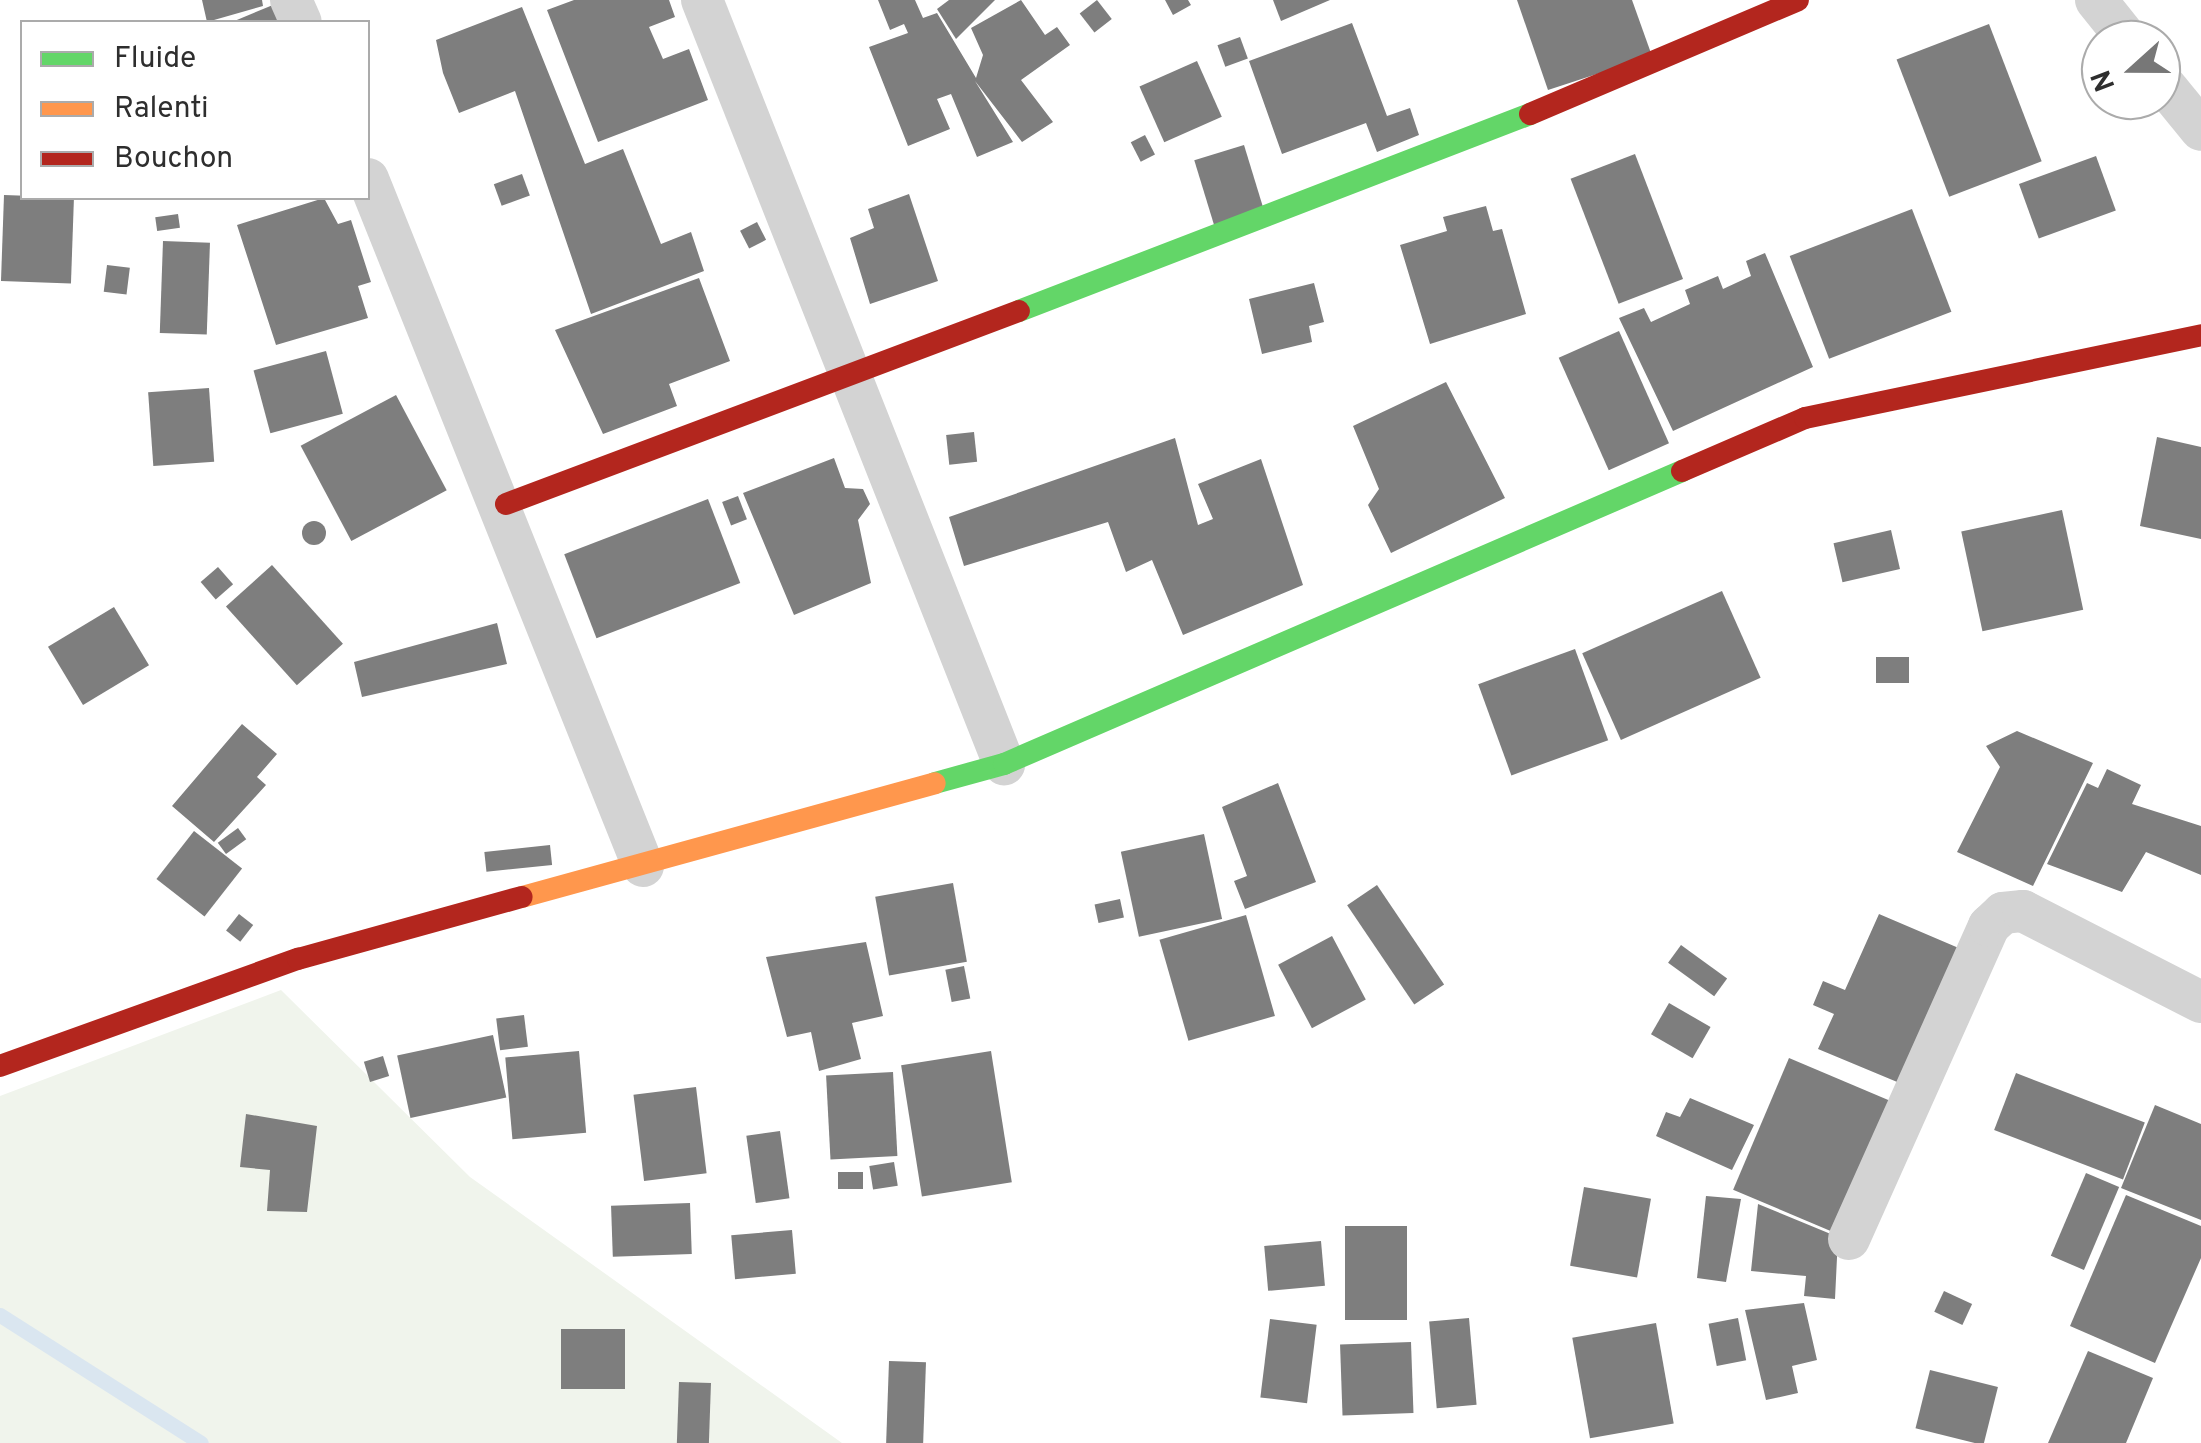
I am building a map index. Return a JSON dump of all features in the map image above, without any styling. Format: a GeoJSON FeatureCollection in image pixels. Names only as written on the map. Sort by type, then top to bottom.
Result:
{"type":"FeatureCollection","features":[{"type":"Feature","properties":{"kind":"street"},"geometry":{"type":"LineString","coordinates":[[702,0],[1004,764]]}},
{"type":"Feature","properties":{"kind":"street"},"geometry":{"type":"LineString","coordinates":[[2096,0],[2112,20]]}},
{"type":"Feature","properties":{"kind":"street"},"geometry":{"type":"LineString","coordinates":[[506,504],[848,368],[1423,159],[1769,5]]}},
{"type":"Feature","properties":{"kind":"street"},"geometry":{"type":"LineString","coordinates":[[2181,106],[2201,130]]}},
{"type":"Feature","properties":{"kind":"street"},"geometry":{"type":"LineString","coordinates":[[370,184],[506,504],[644,866]]}},
{"type":"Feature","properties":{"kind":"street"},"geometry":{"type":"LineString","coordinates":[[0,1066],[298,959],[1004,764],[1805,418],[2201,336]]}},
{"type":"Feature","properties":{"kind":"street"},"geometry":{"type":"LineString","coordinates":[[1849,1239],[1989,926],[2003,913],[2023,911],[2201,1002]]}},
{"type":"Feature","properties":{"kind":"shaded area"},"geometry":{"type":"Polygon","coordinates":[[[281,990],[470,1177],[842,1443],[0,1443],[0,1096],[281,990]]]}},
{"type":"Feature","properties":{"kind":"building"},"geometry":{"type":"Polygon","coordinates":[[[202,0],[262,0],[263,6],[207,20],[202,0]]]}},
{"type":"Feature","properties":{"kind":"building"},"geometry":{"type":"Polygon","coordinates":[[[285,0],[293,20],[237,20],[285,0]]]}},
{"type":"Feature","properties":{"kind":"building"},"geometry":{"type":"Polygon","coordinates":[[[574,0],[669,0],[675,17],[649,27],[663,59],[689,49],[708,100],[598,142],[547,10],[574,0]]]}},
{"type":"Feature","properties":{"kind":"building"},"geometry":{"type":"Polygon","coordinates":[[[878,0],[915,0],[923,18],[937,13],[976,78],[983,55],[971,28],[1021,0],[1045,35],[1057,27],[1070,45],[1021,80],[1053,122],[1022,142],[975,81],[1013,142],[977,157],[951,94],[937,99],[950,129],[908,146],[869,47],[908,33],[904,24],[890,30],[878,0]]]}},
{"type":"Feature","properties":{"kind":"building"},"geometry":{"type":"Polygon","coordinates":[[[949,0],[995,0],[956,39],[937,9],[949,0]]]}},
{"type":"Feature","properties":{"kind":"building"},"geometry":{"type":"Polygon","coordinates":[[[1097,0],[1112,19],[1094,32],[1080,14],[1097,0]]]}},
{"type":"Feature","properties":{"kind":"building"},"geometry":{"type":"Polygon","coordinates":[[[1165,0],[1188,0],[1191,5],[1173,15],[1165,0]]]}},
{"type":"Feature","properties":{"kind":"building"},"geometry":{"type":"Polygon","coordinates":[[[1273,0],[1330,0],[1281,21],[1273,0]]]}},
{"type":"Feature","properties":{"kind":"building"},"geometry":{"type":"Polygon","coordinates":[[[1517,0],[1632,0],[1652,56],[1548,90],[1517,0]]]}},
{"type":"Feature","properties":{"kind":"building"},"geometry":{"type":"Polygon","coordinates":[[[522,7],[585,164],[623,149],[661,244],[691,232],[704,271],[591,314],[515,91],[459,113],[443,73],[436,40],[522,7]]]}},
{"type":"Feature","properties":{"kind":"building"},"geometry":{"type":"Polygon","coordinates":[[[1352,23],[1387,116],[1410,108],[1419,135],[1377,152],[1366,123],[1282,154],[1249,61],[1352,23]]]}},
{"type":"Feature","properties":{"kind":"building"},"geometry":{"type":"Polygon","coordinates":[[[1989,24],[2042,161],[1949,197],[1897,59],[1989,24]]]}},
{"type":"Feature","properties":{"kind":"building"},"geometry":{"type":"Polygon","coordinates":[[[1240,37],[1248,59],[1225,67],[1217,45],[1240,37]]]}},
{"type":"Feature","properties":{"kind":"building"},"geometry":{"type":"Polygon","coordinates":[[[1197,61],[1222,117],[1164,142],[1139,87],[1197,61]]]}},
{"type":"Feature","properties":{"kind":"building"},"geometry":{"type":"Polygon","coordinates":[[[1145,135],[1155,155],[1141,162],[1131,142],[1145,135]]]}},
{"type":"Feature","properties":{"kind":"building"},"geometry":{"type":"Polygon","coordinates":[[[1244,145],[1264,211],[1214,226],[1194,160],[1244,145]]]}},
{"type":"Feature","properties":{"kind":"building"},"geometry":{"type":"Polygon","coordinates":[[[1635,154],[1683,279],[1619,304],[1571,179],[1635,154]]]}},
{"type":"Feature","properties":{"kind":"building"},"geometry":{"type":"Polygon","coordinates":[[[2096,156],[2116,211],[2039,239],[2019,184],[2096,156]]]}},
{"type":"Feature","properties":{"kind":"building"},"geometry":{"type":"Polygon","coordinates":[[[522,174],[530,196],[502,206],[494,184],[522,174]]]}},
{"type":"Feature","properties":{"kind":"building"},"geometry":{"type":"Polygon","coordinates":[[[909,194],[938,281],[870,304],[850,238],[874,228],[868,209],[909,194]]]}},
{"type":"Feature","properties":{"kind":"building"},"geometry":{"type":"Polygon","coordinates":[[[4,195],[20,196],[20,200],[74,200],[71,283],[1,281],[4,195]]]}},
{"type":"Feature","properties":{"kind":"building"},"geometry":{"type":"Polygon","coordinates":[[[325,200],[338,224],[351,220],[371,282],[358,286],[368,318],[276,345],[237,225],[325,200]]]}},
{"type":"Feature","properties":{"kind":"building"},"geometry":{"type":"Polygon","coordinates":[[[1486,206],[1493,231],[1502,229],[1526,314],[1430,344],[1400,245],[1447,231],[1443,217],[1486,206]]]}},
{"type":"Feature","properties":{"kind":"building"},"geometry":{"type":"Polygon","coordinates":[[[1912,209],[1951,312],[1829,359],[1790,256],[1912,209]]]}},
{"type":"Feature","properties":{"kind":"building"},"geometry":{"type":"Polygon","coordinates":[[[178,214],[180,228],[157,231],[155,217],[178,214]]]}},
{"type":"Feature","properties":{"kind":"building"},"geometry":{"type":"Polygon","coordinates":[[[757,222],[766,240],[749,248],[740,231],[757,222]]]}},
{"type":"Feature","properties":{"kind":"building"},"geometry":{"type":"Polygon","coordinates":[[[163,241],[210,243],[207,335],[160,333],[163,241]]]}},
{"type":"Feature","properties":{"kind":"building"},"geometry":{"type":"Polygon","coordinates":[[[1765,253],[1813,367],[1673,431],[1619,318],[1644,308],[1651,322],[1690,304],[1685,290],[1718,276],[1723,289],[1751,276],[1746,261],[1765,253]]]}},
{"type":"Feature","properties":{"kind":"building"},"geometry":{"type":"Polygon","coordinates":[[[107,265],[130,268],[127,295],[104,292],[107,265]]]}},
{"type":"Feature","properties":{"kind":"building"},"geometry":{"type":"Polygon","coordinates":[[[699,278],[730,361],[669,384],[677,406],[603,434],[555,330],[699,278]]]}},
{"type":"Feature","properties":{"kind":"building"},"geometry":{"type":"Polygon","coordinates":[[[1314,283],[1324,322],[1309,326],[1312,342],[1262,354],[1249,299],[1314,283]]]}},
{"type":"Feature","properties":{"kind":"building"},"geometry":{"type":"Polygon","coordinates":[[[1619,331],[1669,443],[1609,470],[1559,358],[1619,331]]]}},
{"type":"Feature","properties":{"kind":"building"},"geometry":{"type":"Polygon","coordinates":[[[326,351],[343,414],[270,433],[254,370],[326,351]]]}},
{"type":"Feature","properties":{"kind":"building"},"geometry":{"type":"Polygon","coordinates":[[[1446,382],[1505,498],[1391,553],[1368,505],[1379,489],[1353,426],[1446,382]]]}},
{"type":"Feature","properties":{"kind":"building"},"geometry":{"type":"Polygon","coordinates":[[[209,388],[214,462],[153,466],[148,392],[209,388]]]}},
{"type":"Feature","properties":{"kind":"building"},"geometry":{"type":"Polygon","coordinates":[[[396,395],[447,490],[351,541],[301,446],[396,395]]]}},
{"type":"Feature","properties":{"kind":"building"},"geometry":{"type":"Polygon","coordinates":[[[974,432],[977,462],[949,465],[946,435],[974,432]]]}},
{"type":"Feature","properties":{"kind":"building"},"geometry":{"type":"Polygon","coordinates":[[[2157,437],[2201,447],[2201,539],[2140,526],[2157,437]]]}},
{"type":"Feature","properties":{"kind":"building"},"geometry":{"type":"Polygon","coordinates":[[[1175,438],[1198,525],[1213,519],[1198,484],[1261,459],[1303,585],[1183,635],[1152,560],[1126,572],[1108,522],[964,566],[949,517],[1175,438]]]}},
{"type":"Feature","properties":{"kind":"building"},"geometry":{"type":"Polygon","coordinates":[[[834,458],[845,488],[863,489],[870,504],[858,520],[871,583],[794,615],[743,493],[834,458]]]}},
{"type":"Feature","properties":{"kind":"building"},"geometry":{"type":"Polygon","coordinates":[[[738,496],[747,519],[731,525],[722,502],[738,496]]]}},
{"type":"Feature","properties":{"kind":"building"},"geometry":{"type":"Polygon","coordinates":[[[708,499],[740,583],[596,638],[564,554],[708,499]]]}},
{"type":"Feature","properties":{"kind":"building"},"geometry":{"type":"Polygon","coordinates":[[[2062,510],[2083,610],[1982,631],[1961,531],[2062,510]]]}},
{"type":"Feature","properties":{"kind":"building"},"geometry":{"type":"Polygon","coordinates":[[[314,521],[326,533],[314,545],[302,533],[314,521]]]}},
{"type":"Feature","properties":{"kind":"building"},"geometry":{"type":"Polygon","coordinates":[[[1891,530],[1900,569],[1843,582],[1834,543],[1891,530]]]}},
{"type":"Feature","properties":{"kind":"building"},"geometry":{"type":"Polygon","coordinates":[[[272,565],[343,644],[297,685],[226,606],[272,565]]]}},
{"type":"Feature","properties":{"kind":"building"},"geometry":{"type":"Polygon","coordinates":[[[218,567],[233,584],[216,599],[201,582],[218,567]]]}},
{"type":"Feature","properties":{"kind":"building"},"geometry":{"type":"Polygon","coordinates":[[[1722,591],[1761,678],[1621,740],[1582,653],[1722,591]]]}},
{"type":"Feature","properties":{"kind":"building"},"geometry":{"type":"Polygon","coordinates":[[[114,607],[149,665],[83,705],[48,647],[114,607]]]}},
{"type":"Feature","properties":{"kind":"building"},"geometry":{"type":"Polygon","coordinates":[[[497,623],[507,664],[362,697],[354,662],[497,623]]]}},
{"type":"Feature","properties":{"kind":"building"},"geometry":{"type":"Polygon","coordinates":[[[1575,649],[1608,740],[1511,775],[1478,684],[1575,649]]]}},
{"type":"Feature","properties":{"kind":"building"},"geometry":{"type":"Polygon","coordinates":[[[1876,657],[1909,657],[1909,683],[1876,683],[1876,657]]]}},
{"type":"Feature","properties":{"kind":"building"},"geometry":{"type":"Polygon","coordinates":[[[242,724],[277,754],[257,777],[266,785],[214,842],[172,806],[242,724]]]}},
{"type":"Feature","properties":{"kind":"building"},"geometry":{"type":"Polygon","coordinates":[[[2017,731],[2093,763],[2033,886],[1957,852],[2000,767],[1986,746],[2017,731]]]}},
{"type":"Feature","properties":{"kind":"building"},"geometry":{"type":"Polygon","coordinates":[[[2107,769],[2141,785],[2132,804],[2201,826],[2201,875],[2146,852],[2122,892],[2047,864],[2087,783],[2098,788],[2107,769]]]}},
{"type":"Feature","properties":{"kind":"building"},"geometry":{"type":"Polygon","coordinates":[[[1278,783],[1316,882],[1245,909],[1234,881],[1247,876],[1222,807],[1278,783]]]}},
{"type":"Feature","properties":{"kind":"building"},"geometry":{"type":"Polygon","coordinates":[[[238,828],[246,839],[226,854],[218,843],[238,828]]]}},
{"type":"Feature","properties":{"kind":"building"},"geometry":{"type":"Polygon","coordinates":[[[194,831],[242,869],[205,917],[156,879],[194,831]]]}},
{"type":"Feature","properties":{"kind":"building"},"geometry":{"type":"Polygon","coordinates":[[[1204,834],[1222,919],[1139,937],[1121,852],[1204,834]]]}},
{"type":"Feature","properties":{"kind":"building"},"geometry":{"type":"Polygon","coordinates":[[[550,845],[552,865],[486,872],[484,852],[550,845]]]}},
{"type":"Feature","properties":{"kind":"building"},"geometry":{"type":"Polygon","coordinates":[[[953,883],[967,962],[889,976],[875,897],[953,883]]]}},
{"type":"Feature","properties":{"kind":"building"},"geometry":{"type":"Polygon","coordinates":[[[1377,885],[1444,984],[1414,1005],[1347,905],[1377,885]]]}},
{"type":"Feature","properties":{"kind":"building"},"geometry":{"type":"Polygon","coordinates":[[[1120,899],[1124,918],[1099,923],[1095,904],[1120,899]]]}},
{"type":"Feature","properties":{"kind":"building"},"geometry":{"type":"Polygon","coordinates":[[[239,914],[253,925],[240,942],[226,931],[239,914]]]}},
{"type":"Feature","properties":{"kind":"building"},"geometry":{"type":"Polygon","coordinates":[[[1879,914],[1961,949],[1902,1084],[1818,1049],[1834,1014],[1813,1005],[1823,981],[1845,990],[1879,914]]]}},
{"type":"Feature","properties":{"kind":"building"},"geometry":{"type":"Polygon","coordinates":[[[1246,915],[1275,1016],[1188,1041],[1159,940],[1246,915]]]}},
{"type":"Feature","properties":{"kind":"building"},"geometry":{"type":"Polygon","coordinates":[[[1332,936],[1366,1000],[1312,1028],[1278,965],[1332,936]]]}},
{"type":"Feature","properties":{"kind":"building"},"geometry":{"type":"Polygon","coordinates":[[[866,942],[883,1016],[852,1023],[861,1059],[819,1071],[811,1032],[787,1037],[766,957],[866,942]]]}},
{"type":"Feature","properties":{"kind":"building"},"geometry":{"type":"Polygon","coordinates":[[[1681,945],[1727,979],[1714,996],[1668,963],[1681,945]]]}},
{"type":"Feature","properties":{"kind":"building"},"geometry":{"type":"Polygon","coordinates":[[[964,966],[970,998],[952,1002],[945,970],[964,966]]]}},
{"type":"Feature","properties":{"kind":"building"},"geometry":{"type":"Polygon","coordinates":[[[1669,1003],[1711,1027],[1693,1058],[1651,1034],[1669,1003]]]}},
{"type":"Feature","properties":{"kind":"building"},"geometry":{"type":"Polygon","coordinates":[[[524,1015],[528,1047],[500,1050],[496,1018],[524,1015]]]}},
{"type":"Feature","properties":{"kind":"building"},"geometry":{"type":"Polygon","coordinates":[[[493,1035],[506,1098],[410,1118],[397,1055],[493,1035]]]}},
{"type":"Feature","properties":{"kind":"building"},"geometry":{"type":"Polygon","coordinates":[[[579,1051],[586,1133],[512,1139],[505,1057],[579,1051]]]}},
{"type":"Feature","properties":{"kind":"building"},"geometry":{"type":"Polygon","coordinates":[[[991,1051],[1012,1182],[922,1197],[901,1065],[991,1051]]]}},
{"type":"Feature","properties":{"kind":"building"},"geometry":{"type":"Polygon","coordinates":[[[383,1056],[389,1076],[370,1082],[364,1062],[383,1056]]]}},
{"type":"Feature","properties":{"kind":"building"},"geometry":{"type":"Polygon","coordinates":[[[1789,1058],[1891,1101],[1835,1233],[1733,1190],[1789,1058]]]}},
{"type":"Feature","properties":{"kind":"building"},"geometry":{"type":"Polygon","coordinates":[[[893,1072],[897,1156],[830,1159],[826,1076],[893,1072]]]}},
{"type":"Feature","properties":{"kind":"building"},"geometry":{"type":"Polygon","coordinates":[[[2016,1073],[2145,1122],[2123,1179],[1994,1130],[2016,1073]]]}},
{"type":"Feature","properties":{"kind":"building"},"geometry":{"type":"Polygon","coordinates":[[[696,1087],[707,1173],[644,1181],[633,1095],[696,1087]]]}},
{"type":"Feature","properties":{"kind":"building"},"geometry":{"type":"Polygon","coordinates":[[[1690,1098],[1754,1125],[1732,1170],[1656,1136],[1666,1112],[1680,1117],[1690,1098]]]}},
{"type":"Feature","properties":{"kind":"building"},"geometry":{"type":"Polygon","coordinates":[[[2155,1105],[2201,1124],[2201,1220],[2121,1188],[2155,1105]]]}},
{"type":"Feature","properties":{"kind":"building"},"geometry":{"type":"Polygon","coordinates":[[[246,1114],[317,1126],[307,1212],[267,1211],[270,1170],[240,1167],[246,1114]]]}},
{"type":"Feature","properties":{"kind":"building"},"geometry":{"type":"Polygon","coordinates":[[[780,1131],[789,1198],[756,1203],[746,1136],[780,1131]]]}},
{"type":"Feature","properties":{"kind":"building"},"geometry":{"type":"Polygon","coordinates":[[[894,1162],[898,1186],[873,1190],[869,1166],[894,1162]]]}},
{"type":"Feature","properties":{"kind":"building"},"geometry":{"type":"Polygon","coordinates":[[[838,1172],[863,1172],[863,1189],[838,1189],[838,1172]]]}},
{"type":"Feature","properties":{"kind":"building"},"geometry":{"type":"Polygon","coordinates":[[[2086,1173],[2119,1187],[2084,1270],[2051,1256],[2086,1173]]]}},
{"type":"Feature","properties":{"kind":"building"},"geometry":{"type":"Polygon","coordinates":[[[1584,1187],[1651,1199],[1637,1278],[1570,1266],[1584,1187]]]}},
{"type":"Feature","properties":{"kind":"building"},"geometry":{"type":"Polygon","coordinates":[[[2126,1195],[2201,1226],[2201,1258],[2155,1363],[2070,1326],[2126,1195]]]}},
{"type":"Feature","properties":{"kind":"building"},"geometry":{"type":"Polygon","coordinates":[[[1706,1196],[1741,1199],[1726,1282],[1697,1278],[1706,1196]]]}},
{"type":"Feature","properties":{"kind":"building"},"geometry":{"type":"Polygon","coordinates":[[[690,1203],[692,1254],[613,1257],[611,1206],[690,1203]]]}},
{"type":"Feature","properties":{"kind":"building"},"geometry":{"type":"Polygon","coordinates":[[[1758,1204],[1838,1237],[1835,1299],[1804,1296],[1806,1276],[1751,1271],[1758,1204]]]}},
{"type":"Feature","properties":{"kind":"building"},"geometry":{"type":"Polygon","coordinates":[[[1345,1226],[1407,1226],[1407,1320],[1345,1320],[1345,1226]]]}},
{"type":"Feature","properties":{"kind":"building"},"geometry":{"type":"Polygon","coordinates":[[[792,1230],[796,1274],[735,1279],[731,1235],[792,1230]]]}},
{"type":"Feature","properties":{"kind":"building"},"geometry":{"type":"Polygon","coordinates":[[[1321,1241],[1325,1286],[1268,1291],[1264,1246],[1321,1241]]]}},
{"type":"Feature","properties":{"kind":"building"},"geometry":{"type":"Polygon","coordinates":[[[1944,1291],[1972,1304],[1962,1325],[1934,1312],[1944,1291]]]}},
{"type":"Feature","properties":{"kind":"building"},"geometry":{"type":"Polygon","coordinates":[[[1804,1303],[1817,1360],[1792,1366],[1798,1393],[1766,1400],[1745,1310],[1804,1303]]]}},
{"type":"Feature","properties":{"kind":"building"},"geometry":{"type":"Polygon","coordinates":[[[1469,1318],[1477,1405],[1437,1408],[1429,1321],[1469,1318]]]}},
{"type":"Feature","properties":{"kind":"building"},"geometry":{"type":"Polygon","coordinates":[[[1738,1318],[1746,1360],[1717,1366],[1709,1324],[1738,1318]]]}},
{"type":"Feature","properties":{"kind":"building"},"geometry":{"type":"Polygon","coordinates":[[[1270,1319],[1317,1325],[1307,1403],[1260,1397],[1270,1319]]]}},
{"type":"Feature","properties":{"kind":"building"},"geometry":{"type":"Polygon","coordinates":[[[1656,1323],[1674,1423],[1590,1438],[1572,1338],[1656,1323]]]}},
{"type":"Feature","properties":{"kind":"building"},"geometry":{"type":"Polygon","coordinates":[[[561,1329],[625,1329],[625,1389],[561,1389],[561,1329]]]}},
{"type":"Feature","properties":{"kind":"building"},"geometry":{"type":"Polygon","coordinates":[[[1411,1342],[1413,1413],[1343,1415],[1340,1344],[1411,1342]]]}},
{"type":"Feature","properties":{"kind":"building"},"geometry":{"type":"Polygon","coordinates":[[[2088,1351],[2153,1378],[2126,1443],[2048,1443],[2088,1351]]]}},
{"type":"Feature","properties":{"kind":"building"},"geometry":{"type":"Polygon","coordinates":[[[889,1361],[926,1362],[923,1443],[886,1443],[889,1361]]]}},
{"type":"Feature","properties":{"kind":"building"},"geometry":{"type":"Polygon","coordinates":[[[1930,1370],[1998,1387],[1984,1443],[1915,1428],[1930,1370]]]}},
{"type":"Feature","properties":{"kind":"building"},"geometry":{"type":"Polygon","coordinates":[[[679,1382],[711,1383],[709,1443],[677,1443],[679,1382]]]}},
{"type":"Feature","properties":{"kind":"waterway"},"geometry":{"type":"LineString","coordinates":[[0,1315],[201,1443]]}},
{"type":"Feature","properties":{"kind":"traffic: fast"},"geometry":{"type":"LineString","coordinates":[[1019,311],[1530,114]]}},
{"type":"Feature","properties":{"kind":"traffic: fast"},"geometry":{"type":"LineString","coordinates":[[935,783],[1004,764],[1682,471]]}},
{"type":"Feature","properties":{"kind":"traffic: slow"},"geometry":{"type":"LineString","coordinates":[[522,897],[935,783]]}},
{"type":"Feature","properties":{"kind":"traffic: jam"},"geometry":{"type":"LineString","coordinates":[[1530,114],[1798,0]]}},
{"type":"Feature","properties":{"kind":"traffic: jam"},"geometry":{"type":"LineString","coordinates":[[506,504],[1019,311]]}},
{"type":"Feature","properties":{"kind":"traffic: jam"},"geometry":{"type":"LineString","coordinates":[[1682,471],[1805,418],[2201,335]]}},
{"type":"Feature","properties":{"kind":"traffic: jam"},"geometry":{"type":"LineString","coordinates":[[0,1066],[298,959],[522,897]]}}]}
